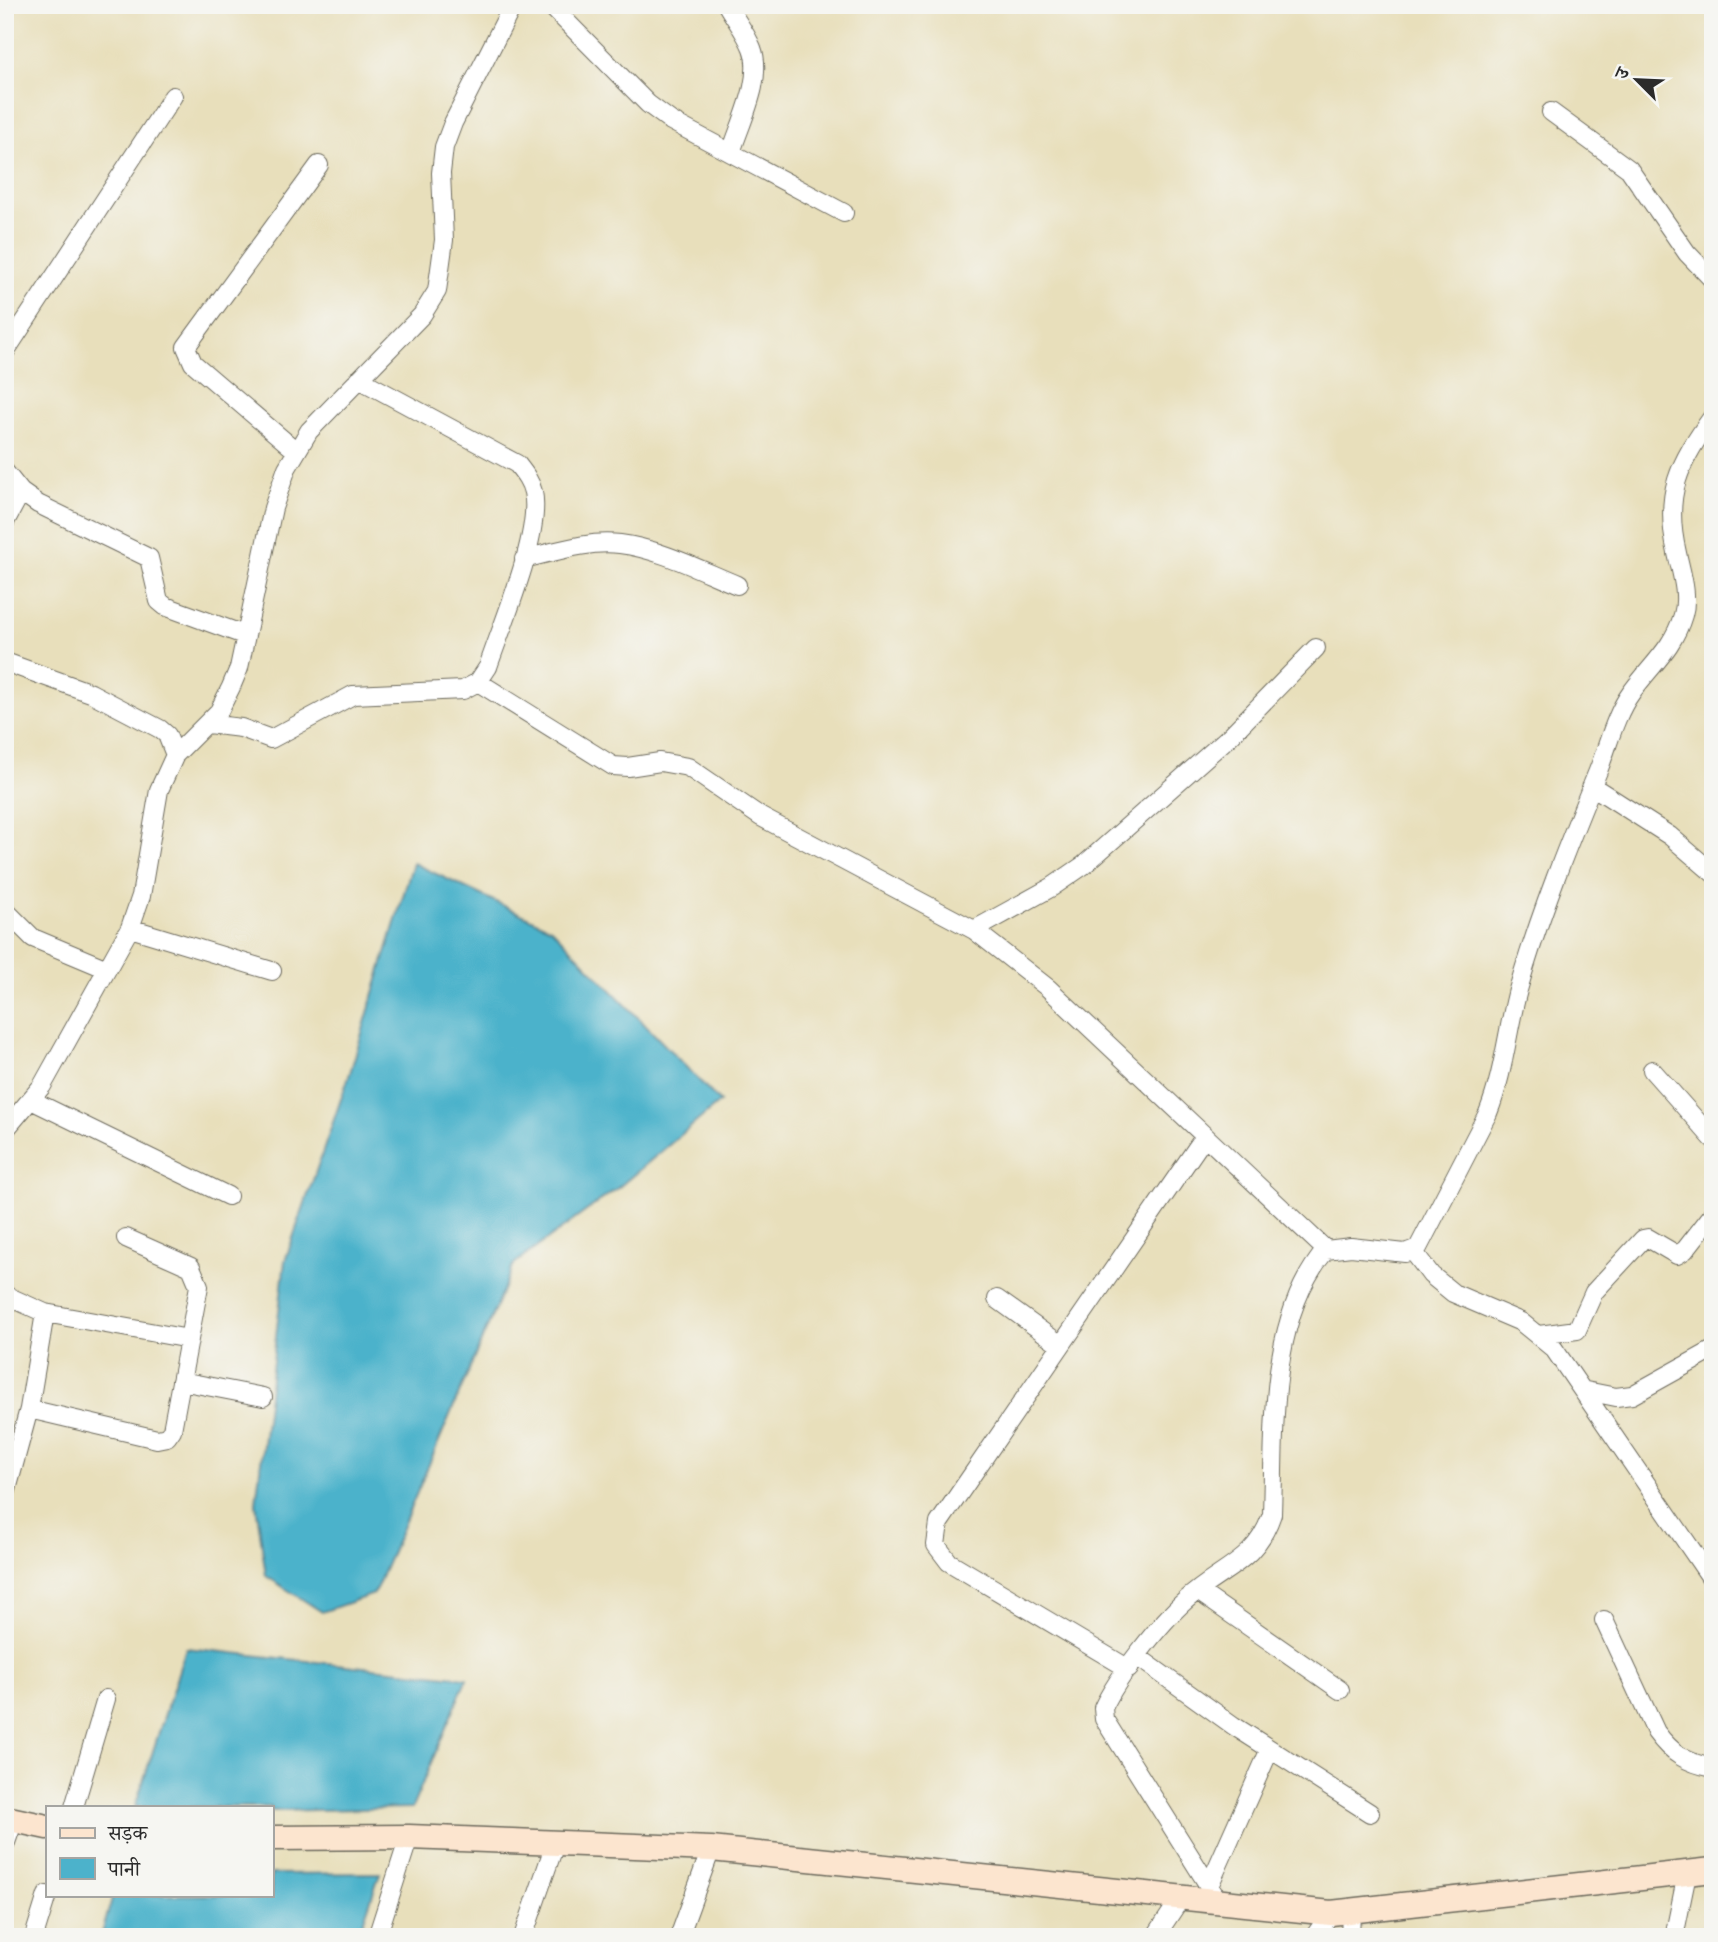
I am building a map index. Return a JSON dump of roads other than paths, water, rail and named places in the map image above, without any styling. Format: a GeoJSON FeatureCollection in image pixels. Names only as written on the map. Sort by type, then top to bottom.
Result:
{"type":"FeatureCollection","features":[{"type":"Feature","properties":{"kind":"main road"},"geometry":{"type":"LineString","coordinates":[[9,1819],[46,1827]]}},
{"type":"Feature","properties":{"kind":"main road"},"geometry":{"type":"LineString","coordinates":[[273,1838],[408,1837],[711,1849],[1181,1898],[1214,1894],[1344,1921],[1713,1870]]}},
{"type":"Feature","properties":{"kind":"street"},"geometry":{"type":"LineString","coordinates":[[5,1130],[42,1086],[131,928],[141,896],[159,790],[175,755],[219,711],[239,668],[273,508],[295,450],[422,314],[437,291],[444,240],[444,146],[513,5]]}},
{"type":"Feature","properties":{"kind":"street"},"geometry":{"type":"LineString","coordinates":[[550,5],[648,104],[731,153],[844,213]]}},
{"type":"Feature","properties":{"kind":"street"},"geometry":{"type":"LineString","coordinates":[[727,5],[752,48],[755,64],[754,77],[731,153]]}},
{"type":"Feature","properties":{"kind":"street"},"geometry":{"type":"LineString","coordinates":[[5,352],[173,96]]}},
{"type":"Feature","properties":{"kind":"street"},"geometry":{"type":"LineString","coordinates":[[1551,112],[1629,169],[1687,253],[1713,280]]}},
{"type":"Feature","properties":{"kind":"street"},"geometry":{"type":"LineString","coordinates":[[295,450],[193,363],[186,347],[319,165]]}},
{"type":"Feature","properties":{"kind":"street"},"geometry":{"type":"LineString","coordinates":[[208,724],[241,728],[271,739],[353,695],[373,691],[463,690],[478,682],[488,667],[524,559],[534,494],[528,477],[517,464],[359,379]]}},
{"type":"Feature","properties":{"kind":"street"},"geometry":{"type":"LineString","coordinates":[[1413,1251],[1425,1237],[1497,1090],[1527,960],[1625,702],[1669,648],[1684,613],[1684,579],[1671,508],[1675,479],[1688,450],[1713,416]]}},
{"type":"Feature","properties":{"kind":"street"},"geometry":{"type":"LineString","coordinates":[[5,472],[21,492],[38,504],[149,558],[159,601],[165,606],[244,635]]}},
{"type":"Feature","properties":{"kind":"street"},"geometry":{"type":"LineString","coordinates":[[5,522],[21,492]]}},
{"type":"Feature","properties":{"kind":"street"},"geometry":{"type":"LineString","coordinates":[[524,559],[592,544],[619,543],[654,552],[737,585]]}},
{"type":"Feature","properties":{"kind":"street"},"geometry":{"type":"LineString","coordinates":[[974,930],[1052,887],[1093,857],[1230,736],[1316,648]]}},
{"type":"Feature","properties":{"kind":"street"},"geometry":{"type":"LineString","coordinates":[[5,662],[91,693],[160,729],[167,735],[175,755]]}},
{"type":"Feature","properties":{"kind":"street"},"geometry":{"type":"LineString","coordinates":[[478,682],[613,766],[628,768],[660,761],[688,767],[761,817],[974,930],[1048,988],[1326,1250]]}},
{"type":"Feature","properties":{"kind":"street"},"geometry":{"type":"LineString","coordinates":[[1592,786],[1670,836],[1713,873]]}},
{"type":"Feature","properties":{"kind":"street"},"geometry":{"type":"LineString","coordinates":[[5,910],[33,938],[107,969]]}},
{"type":"Feature","properties":{"kind":"street"},"geometry":{"type":"LineString","coordinates":[[131,928],[272,971]]}},
{"type":"Feature","properties":{"kind":"street"},"geometry":{"type":"LineString","coordinates":[[1652,1070],[1713,1139]]}},
{"type":"Feature","properties":{"kind":"street"},"geometry":{"type":"LineString","coordinates":[[31,1100],[228,1196]]}},
{"type":"Feature","properties":{"kind":"street"},"geometry":{"type":"LineString","coordinates":[[1205,1136],[939,1524],[936,1545],[949,1562],[1134,1663],[1370,1813]]}},
{"type":"Feature","properties":{"kind":"street"},"geometry":{"type":"LineString","coordinates":[[1539,1335],[1577,1330],[1594,1292],[1643,1239],[1655,1241],[1669,1253],[1677,1255],[1685,1250],[1713,1214]]}},
{"type":"Feature","properties":{"kind":"street"},"geometry":{"type":"LineString","coordinates":[[29,1409],[158,1439],[167,1437],[172,1430],[199,1286],[197,1275],[191,1267],[126,1238]]}},
{"type":"Feature","properties":{"kind":"street"},"geometry":{"type":"LineString","coordinates":[[1214,1894],[1104,1719],[1103,1708],[1109,1696],[1172,1614],[1198,1591],[1240,1563],[1266,1533],[1272,1514],[1277,1383],[1283,1348],[1305,1279],[1326,1250],[1351,1247],[1413,1251],[1431,1275],[1454,1293],[1521,1322],[1539,1335],[1555,1349],[1586,1391],[1713,1581]]}},
{"type":"Feature","properties":{"kind":"street"},"geometry":{"type":"LineString","coordinates":[[5,1295],[45,1313],[189,1339]]}},
{"type":"Feature","properties":{"kind":"street"},"geometry":{"type":"LineString","coordinates":[[997,1299],[1061,1345]]}},
{"type":"Feature","properties":{"kind":"street"},"geometry":{"type":"LineString","coordinates":[[5,1497],[29,1409],[45,1313]]}},
{"type":"Feature","properties":{"kind":"street"},"geometry":{"type":"LineString","coordinates":[[1586,1391],[1616,1397],[1632,1395],[1713,1350]]}},
{"type":"Feature","properties":{"kind":"street"},"geometry":{"type":"LineString","coordinates":[[181,1381],[263,1397]]}},
{"type":"Feature","properties":{"kind":"street"},"geometry":{"type":"LineString","coordinates":[[1198,1591],[1340,1690]]}},
{"type":"Feature","properties":{"kind":"street"},"geometry":{"type":"LineString","coordinates":[[1604,1620],[1656,1732],[1666,1746],[1693,1764],[1713,1768]]}},
{"type":"Feature","properties":{"kind":"street"},"geometry":{"type":"LineString","coordinates":[[74,1806],[106,1699]]}},
{"type":"Feature","properties":{"kind":"street"},"geometry":{"type":"LineString","coordinates":[[1214,1894],[1270,1749]]}},
{"type":"Feature","properties":{"kind":"street"},"geometry":{"type":"LineString","coordinates":[[5,1845],[9,1819]]}},
{"type":"Feature","properties":{"kind":"street"},"geometry":{"type":"LineString","coordinates":[[377,1937],[408,1837]]}},
{"type":"Feature","properties":{"kind":"street"},"geometry":{"type":"LineString","coordinates":[[523,1937],[556,1841]]}},
{"type":"Feature","properties":{"kind":"street"},"geometry":{"type":"LineString","coordinates":[[679,1937],[711,1849]]}},
{"type":"Feature","properties":{"kind":"street"},"geometry":{"type":"LineString","coordinates":[[1674,1937],[1686,1874]]}},
{"type":"Feature","properties":{"kind":"street"},"geometry":{"type":"LineString","coordinates":[[34,1937],[47,1896]]}},
{"type":"Feature","properties":{"kind":"street"},"geometry":{"type":"LineString","coordinates":[[1155,1937],[1181,1898]]}},
{"type":"Feature","properties":{"kind":"street"},"geometry":{"type":"LineString","coordinates":[[1314,1937],[1344,1921]]}},
{"type":"Feature","properties":{"kind":"water"},"geometry":{"type":"Polygon","coordinates":[[[413,863],[551,928],[720,1102],[619,1187],[514,1264],[374,1594],[322,1612],[266,1576],[256,1503],[285,1261],[350,1073],[413,863]]]}},
{"type":"Feature","properties":{"kind":"water"},"geometry":{"type":"Polygon","coordinates":[[[186,1648],[467,1678],[412,1808],[273,1811],[273,1806],[135,1806],[186,1648]]]}},
{"type":"Feature","properties":{"kind":"water"},"geometry":{"type":"Polygon","coordinates":[[[380,1873],[358,1937],[101,1937],[113,1896],[273,1896],[273,1874],[380,1873]]]}}]}
